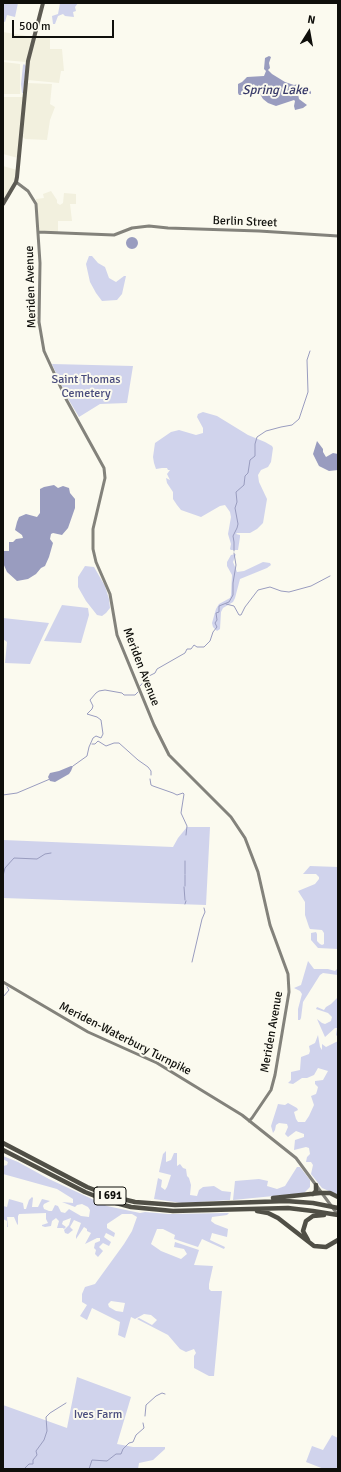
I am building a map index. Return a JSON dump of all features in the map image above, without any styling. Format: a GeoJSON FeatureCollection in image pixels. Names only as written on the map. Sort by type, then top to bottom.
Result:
{"type":"FeatureCollection","features":[{"type":"Feature","properties":{"kind":"highway"},"geometry":{"type":"LineString","coordinates":[[3,204],[16,182],[28,64],[43,3]]}},
{"type":"Feature","properties":{"kind":"highway","name":"I 691"},"geometry":{"type":"LineString","coordinates":[[3,1143],[81,1184],[118,1198],[135,1202],[162,1205],[293,1201],[338,1208]]}},
{"type":"Feature","properties":{"kind":"highway","name":"I 691"},"geometry":{"type":"LineString","coordinates":[[3,1150],[82,1191],[121,1205],[162,1211],[294,1209],[338,1216]]}},
{"type":"Feature","properties":{"kind":"highway"},"geometry":{"type":"LineString","coordinates":[[313,1194],[316,1190],[316,1185]]}},
{"type":"Feature","properties":{"kind":"highway"},"geometry":{"type":"LineString","coordinates":[[243,1202],[322,1193],[329,1193],[338,1197]]}},
{"type":"Feature","properties":{"kind":"highway"},"geometry":{"type":"LineString","coordinates":[[237,1209],[257,1211],[272,1215],[314,1246],[325,1247],[338,1240]]}},
{"type":"Feature","properties":{"kind":"highway"},"geometry":{"type":"LineString","coordinates":[[338,1216],[319,1214],[313,1216],[306,1221],[303,1231],[307,1240],[316,1245],[326,1245],[338,1240]]}},
{"type":"Feature","properties":{"kind":"main road","name":"Meriden Avenue"},"geometry":{"type":"LineString","coordinates":[[16,182],[28,191],[35,202],[40,262],[39,322],[44,351],[66,399],[106,473],[93,529],[93,549],[96,562],[110,594],[117,635],[165,748],[177,763],[231,817],[245,838],[258,872],[270,925],[288,974],[289,992],[275,1075],[271,1090],[250,1121]]}},
{"type":"Feature","properties":{"kind":"main road","name":"Berlin Street"},"geometry":{"type":"LineString","coordinates":[[38,232],[114,235],[135,228],[151,226],[338,236]]}},
{"type":"Feature","properties":{"kind":"main road","name":"Meriden-Waterbury Turnpike"},"geometry":{"type":"LineString","coordinates":[[3,982],[88,1032],[157,1063],[250,1121],[296,1158],[338,1216]]}},
{"type":"Feature","properties":{"kind":"shaded area"},"geometry":{"type":"Polygon","coordinates":[[[3,32],[33,37],[26,62],[3,60],[3,32]]]}},
{"type":"Feature","properties":{"kind":"shaded area"},"geometry":{"type":"Polygon","coordinates":[[[36,35],[50,38],[50,49],[62,49],[64,71],[61,71],[59,83],[28,80],[30,60],[36,35]]]}},
{"type":"Feature","properties":{"kind":"shaded area"},"geometry":{"type":"Polygon","coordinates":[[[3,62],[20,64],[20,94],[3,94],[3,62]]]}},
{"type":"Feature","properties":{"kind":"shaded area"},"geometry":{"type":"Polygon","coordinates":[[[27,83],[52,84],[50,104],[55,107],[50,120],[47,140],[25,139],[23,137],[27,83]]]}},
{"type":"Feature","properties":{"kind":"shaded area"},"geometry":{"type":"Polygon","coordinates":[[[3,97],[23,97],[18,158],[3,154],[3,97]]]}},
{"type":"Feature","properties":{"kind":"shaded area"},"geometry":{"type":"Polygon","coordinates":[[[3,166],[17,170],[14,181],[3,201],[3,166]]]}},
{"type":"Feature","properties":{"kind":"shaded area"},"geometry":{"type":"Polygon","coordinates":[[[51,191],[57,200],[57,203],[60,205],[63,203],[64,193],[76,194],[76,204],[70,204],[72,221],[58,221],[58,232],[39,231],[36,199],[44,198],[43,194],[51,191]]]}},
{"type":"Feature","properties":{"kind":"green space"},"geometry":{"type":"Polygon","coordinates":[[[3,3],[18,3],[15,17],[7,15],[5,22],[3,21],[3,3]]]}},
{"type":"Feature","properties":{"kind":"green space"},"geometry":{"type":"Polygon","coordinates":[[[60,3],[78,3],[75,7],[76,11],[73,12],[74,17],[65,16],[63,14],[58,16],[55,24],[53,24],[52,16],[58,14],[60,3]]]}},
{"type":"Feature","properties":{"kind":"green space"},"geometry":{"type":"Polygon","coordinates":[[[24,64],[26,66],[22,93],[21,84],[24,64]]]}},
{"type":"Feature","properties":{"kind":"green space"},"geometry":{"type":"Polygon","coordinates":[[[89,256],[92,256],[98,263],[105,267],[109,278],[116,282],[126,276],[122,294],[117,300],[102,301],[96,293],[90,282],[86,264],[89,256]]]}},
{"type":"Feature","properties":{"kind":"green space","name":"Saint Thomas Cemetery"},"geometry":{"type":"Polygon","coordinates":[[[52,364],[133,366],[127,403],[100,404],[79,417],[67,397],[52,364]]]}},
{"type":"Feature","properties":{"kind":"green space"},"geometry":{"type":"Polygon","coordinates":[[[203,412],[217,416],[248,435],[272,446],[273,448],[271,462],[268,467],[261,470],[258,475],[259,482],[267,499],[263,523],[250,533],[236,534],[240,535],[238,550],[230,549],[231,544],[228,534],[231,517],[230,512],[225,505],[220,506],[201,517],[181,510],[173,499],[173,492],[167,483],[166,478],[170,480],[167,474],[170,470],[167,468],[156,469],[154,463],[153,457],[155,443],[171,432],[179,430],[196,435],[203,433],[203,428],[197,417],[198,414],[203,412]]]}},
{"type":"Feature","properties":{"kind":"green space"},"geometry":{"type":"Polygon","coordinates":[[[236,554],[233,562],[237,572],[244,571],[263,562],[270,563],[271,565],[240,579],[233,602],[223,608],[221,612],[220,629],[217,631],[213,627],[212,623],[216,609],[219,604],[230,598],[231,595],[232,575],[227,566],[227,562],[231,555],[236,554]]]}},
{"type":"Feature","properties":{"kind":"green space"},"geometry":{"type":"Polygon","coordinates":[[[85,566],[94,567],[105,586],[110,608],[102,616],[97,615],[86,601],[78,587],[78,577],[85,566]]]}},
{"type":"Feature","properties":{"kind":"green space"},"geometry":{"type":"Polygon","coordinates":[[[62,605],[88,608],[89,615],[81,643],[44,641],[62,605]]]}},
{"type":"Feature","properties":{"kind":"green space"},"geometry":{"type":"Polygon","coordinates":[[[3,618],[49,623],[30,664],[5,663],[7,642],[3,639],[3,618]]]}},
{"type":"Feature","properties":{"kind":"green space"},"geometry":{"type":"Polygon","coordinates":[[[187,827],[210,827],[206,905],[3,898],[3,840],[173,847],[187,827]]]}},
{"type":"Feature","properties":{"kind":"green space"},"geometry":{"type":"Polygon","coordinates":[[[310,866],[338,867],[338,949],[318,948],[311,940],[311,933],[316,932],[317,941],[322,945],[324,944],[324,933],[322,930],[310,929],[309,927],[305,915],[305,902],[298,891],[315,884],[319,879],[316,874],[303,874],[310,866]]]}},
{"type":"Feature","properties":{"kind":"green space"},"geometry":{"type":"Polygon","coordinates":[[[308,961],[314,969],[328,969],[335,971],[338,968],[338,975],[323,973],[320,975],[303,1002],[301,1018],[298,1020],[298,1009],[302,994],[294,988],[301,985],[308,961]]]}},
{"type":"Feature","properties":{"kind":"green space"},"geometry":{"type":"Polygon","coordinates":[[[338,997],[338,1037],[336,1035],[337,1028],[335,1028],[325,1037],[317,1019],[325,1024],[331,1021],[332,1017],[328,1013],[316,1009],[317,1007],[324,1010],[338,997]]]}},
{"type":"Feature","properties":{"kind":"green space"},"geometry":{"type":"Polygon","coordinates":[[[318,1035],[322,1050],[322,1044],[326,1047],[338,1041],[338,1195],[322,1188],[311,1174],[313,1165],[311,1162],[306,1162],[307,1157],[310,1154],[309,1148],[306,1147],[294,1150],[295,1140],[304,1137],[304,1134],[296,1131],[288,1137],[285,1134],[288,1127],[287,1124],[279,1123],[276,1125],[273,1133],[271,1126],[278,1104],[285,1105],[288,1103],[297,1108],[298,1110],[294,1112],[298,1122],[305,1122],[309,1116],[314,1105],[311,1096],[316,1094],[318,1087],[315,1084],[315,1081],[323,1080],[328,1071],[318,1068],[314,1075],[307,1078],[302,1078],[293,1084],[288,1083],[291,1080],[291,1072],[300,1070],[301,1057],[309,1054],[309,1046],[315,1043],[318,1035]]]}},
{"type":"Feature","properties":{"kind":"green space"},"geometry":{"type":"Polygon","coordinates":[[[166,1151],[166,1162],[171,1160],[174,1153],[177,1153],[177,1166],[180,1164],[186,1169],[191,1185],[190,1195],[197,1196],[199,1190],[203,1187],[214,1186],[222,1191],[231,1192],[230,1200],[182,1203],[154,1199],[158,1178],[162,1180],[161,1187],[165,1190],[171,1175],[159,1172],[163,1154],[166,1151]]]}},
{"type":"Feature","properties":{"kind":"green space"},"geometry":{"type":"Polygon","coordinates":[[[3,1156],[18,1162],[49,1179],[107,1206],[140,1213],[229,1213],[227,1215],[212,1217],[211,1221],[228,1229],[227,1237],[212,1233],[210,1240],[225,1247],[224,1249],[202,1239],[198,1247],[174,1239],[175,1235],[163,1229],[157,1229],[151,1244],[161,1251],[181,1259],[187,1254],[184,1249],[174,1247],[175,1242],[199,1250],[194,1265],[213,1266],[209,1289],[211,1291],[222,1291],[214,1376],[209,1376],[194,1368],[194,1356],[196,1353],[194,1349],[186,1352],[180,1349],[168,1335],[137,1319],[139,1318],[152,1325],[157,1320],[151,1315],[144,1314],[135,1319],[131,1317],[125,1338],[118,1335],[120,1322],[92,1308],[87,1320],[80,1316],[87,1305],[82,1302],[82,1294],[85,1287],[95,1284],[124,1244],[132,1231],[137,1217],[132,1214],[122,1214],[107,1224],[107,1228],[115,1233],[114,1237],[106,1233],[104,1237],[111,1242],[109,1246],[103,1243],[99,1247],[103,1251],[98,1257],[95,1254],[96,1250],[94,1248],[95,1243],[100,1241],[100,1238],[85,1244],[91,1233],[84,1227],[76,1239],[81,1223],[74,1220],[70,1227],[73,1230],[68,1234],[65,1233],[64,1230],[69,1225],[71,1218],[63,1221],[62,1224],[66,1227],[64,1229],[57,1228],[59,1221],[56,1218],[52,1221],[51,1226],[42,1226],[48,1223],[46,1213],[19,1214],[18,1225],[14,1217],[7,1217],[8,1227],[7,1227],[7,1221],[3,1219],[3,1206],[7,1207],[9,1199],[23,1203],[24,1209],[26,1209],[29,1200],[32,1197],[32,1207],[38,1207],[42,1199],[50,1201],[43,1206],[44,1209],[49,1211],[52,1211],[55,1205],[58,1206],[61,1212],[65,1213],[69,1209],[81,1216],[89,1217],[90,1210],[82,1204],[75,1207],[62,1202],[73,1203],[73,1199],[57,1189],[3,1174],[3,1166],[7,1165],[8,1162],[3,1159],[3,1156]],[[111,1301],[108,1304],[109,1307],[116,1311],[123,1312],[125,1303],[111,1301]]]}},
{"type":"Feature","properties":{"kind":"green space"},"geometry":{"type":"Polygon","coordinates":[[[297,1167],[300,1167],[310,1180],[310,1187],[304,1193],[233,1200],[235,1181],[259,1179],[268,1181],[267,1186],[277,1189],[285,1186],[297,1167]]]}},
{"type":"Feature","properties":{"kind":"green space","name":"Ives Farm"},"geometry":{"type":"Polygon","coordinates":[[[77,1377],[131,1397],[117,1444],[133,1447],[165,1447],[165,1449],[153,1460],[139,1463],[138,1469],[3,1469],[3,1405],[67,1428],[77,1377]]]}},
{"type":"Feature","properties":{"kind":"green space"},"geometry":{"type":"Polygon","coordinates":[[[332,1435],[338,1438],[338,1469],[324,1469],[306,1462],[312,1446],[323,1450],[332,1435]]]}},
{"type":"Feature","properties":{"kind":"water","name":"Spring Lake"},"geometry":{"type":"Polygon","coordinates":[[[269,56],[271,57],[269,63],[270,68],[268,70],[272,74],[285,82],[294,85],[298,84],[309,89],[311,92],[311,94],[303,91],[298,94],[299,99],[307,105],[303,108],[295,110],[294,100],[276,106],[268,103],[263,99],[254,84],[248,91],[242,95],[239,95],[238,84],[247,77],[264,76],[266,71],[264,69],[265,58],[269,56]]]}},
{"type":"Feature","properties":{"kind":"water"},"geometry":{"type":"Polygon","coordinates":[[[132,237],[136,239],[138,243],[136,247],[132,249],[128,247],[126,243],[128,239],[132,237]]]}},
{"type":"Feature","properties":{"kind":"water"},"geometry":{"type":"Polygon","coordinates":[[[317,441],[323,449],[326,457],[333,453],[338,454],[338,470],[329,471],[319,466],[313,454],[317,441]]]}},
{"type":"Feature","properties":{"kind":"water"},"geometry":{"type":"Polygon","coordinates":[[[54,485],[58,488],[63,486],[69,488],[70,493],[75,499],[75,508],[68,528],[62,535],[51,534],[50,539],[53,543],[45,566],[28,579],[17,581],[7,572],[3,563],[3,551],[9,551],[9,542],[23,538],[22,535],[15,530],[19,517],[26,514],[37,517],[40,513],[40,489],[54,485]]]}},
{"type":"Feature","properties":{"kind":"water"},"geometry":{"type":"Polygon","coordinates":[[[73,766],[69,774],[55,782],[50,781],[48,777],[50,773],[73,766]]]}},
{"type":"Feature","properties":{"kind":"waterway"},"geometry":{"type":"LineString","coordinates":[[234,551],[233,536],[238,524],[235,508],[237,502],[236,492],[244,485],[250,460],[255,456],[255,444],[257,437],[266,431],[292,425],[299,419],[308,392],[307,360],[310,351]]}},
{"type":"Feature","properties":{"kind":"waterway"},"geometry":{"type":"LineString","coordinates":[[140,686],[149,676],[155,673],[157,669],[185,653],[187,649],[191,649],[194,645],[197,647],[204,647],[210,641],[213,632],[217,627],[215,623],[217,620],[216,613],[219,612],[219,606],[229,602],[233,595],[236,565],[234,553]]}},
{"type":"Feature","properties":{"kind":"waterway"},"geometry":{"type":"LineString","coordinates":[[226,604],[234,606],[239,615],[241,615],[258,590],[270,587],[289,592],[311,586],[330,576]]}},
{"type":"Feature","properties":{"kind":"waterway"},"geometry":{"type":"LineString","coordinates":[[73,766],[87,756],[93,738],[96,736],[101,738],[103,734],[101,720],[87,714],[93,706],[90,700],[96,693],[105,690],[122,693],[124,695],[135,695],[138,692]]}},
{"type":"Feature","properties":{"kind":"waterway"},"geometry":{"type":"LineString","coordinates":[[92,744],[95,744],[98,741],[106,746],[119,743],[148,767],[151,771],[151,775]]}},
{"type":"Feature","properties":{"kind":"waterway"},"geometry":{"type":"LineString","coordinates":[[3,795],[17,793],[50,779]]}},
{"type":"Feature","properties":{"kind":"waterway"},"geometry":{"type":"LineString","coordinates":[[150,779],[151,785],[153,786],[177,795],[184,794],[181,813],[187,826],[186,835]]}},
{"type":"Feature","properties":{"kind":"waterway"},"geometry":{"type":"LineString","coordinates":[[3,876],[5,868],[14,858],[37,859],[45,854],[51,853]]}},
{"type":"Feature","properties":{"kind":"waterway"},"geometry":{"type":"LineString","coordinates":[[185,861],[185,874]]}},
{"type":"Feature","properties":{"kind":"waterway"},"geometry":{"type":"LineString","coordinates":[[185,875],[185,886]]}},
{"type":"Feature","properties":{"kind":"waterway"},"geometry":{"type":"LineString","coordinates":[[184,887],[185,900]]}},
{"type":"Feature","properties":{"kind":"waterway"},"geometry":{"type":"LineString","coordinates":[[192,962],[205,912],[204,908]]}},
{"type":"Feature","properties":{"kind":"waterway"},"geometry":{"type":"LineString","coordinates":[[3,997],[9,990],[7,987]]}},
{"type":"Feature","properties":{"kind":"waterway"},"geometry":{"type":"LineString","coordinates":[[145,1416],[146,1405],[156,1396],[162,1393],[165,1394]]}},
{"type":"Feature","properties":{"kind":"waterway"},"geometry":{"type":"LineString","coordinates":[[24,1469],[29,1464],[33,1464],[33,1460],[37,1455],[36,1451],[44,1440],[47,1431],[46,1417],[66,1403]]}},
{"type":"Feature","properties":{"kind":"waterway"},"geometry":{"type":"LineString","coordinates":[[89,1469],[92,1460],[107,1461],[116,1454],[121,1454],[123,1449],[129,1443],[133,1442],[136,1435],[144,1428],[143,1423]]}}]}
